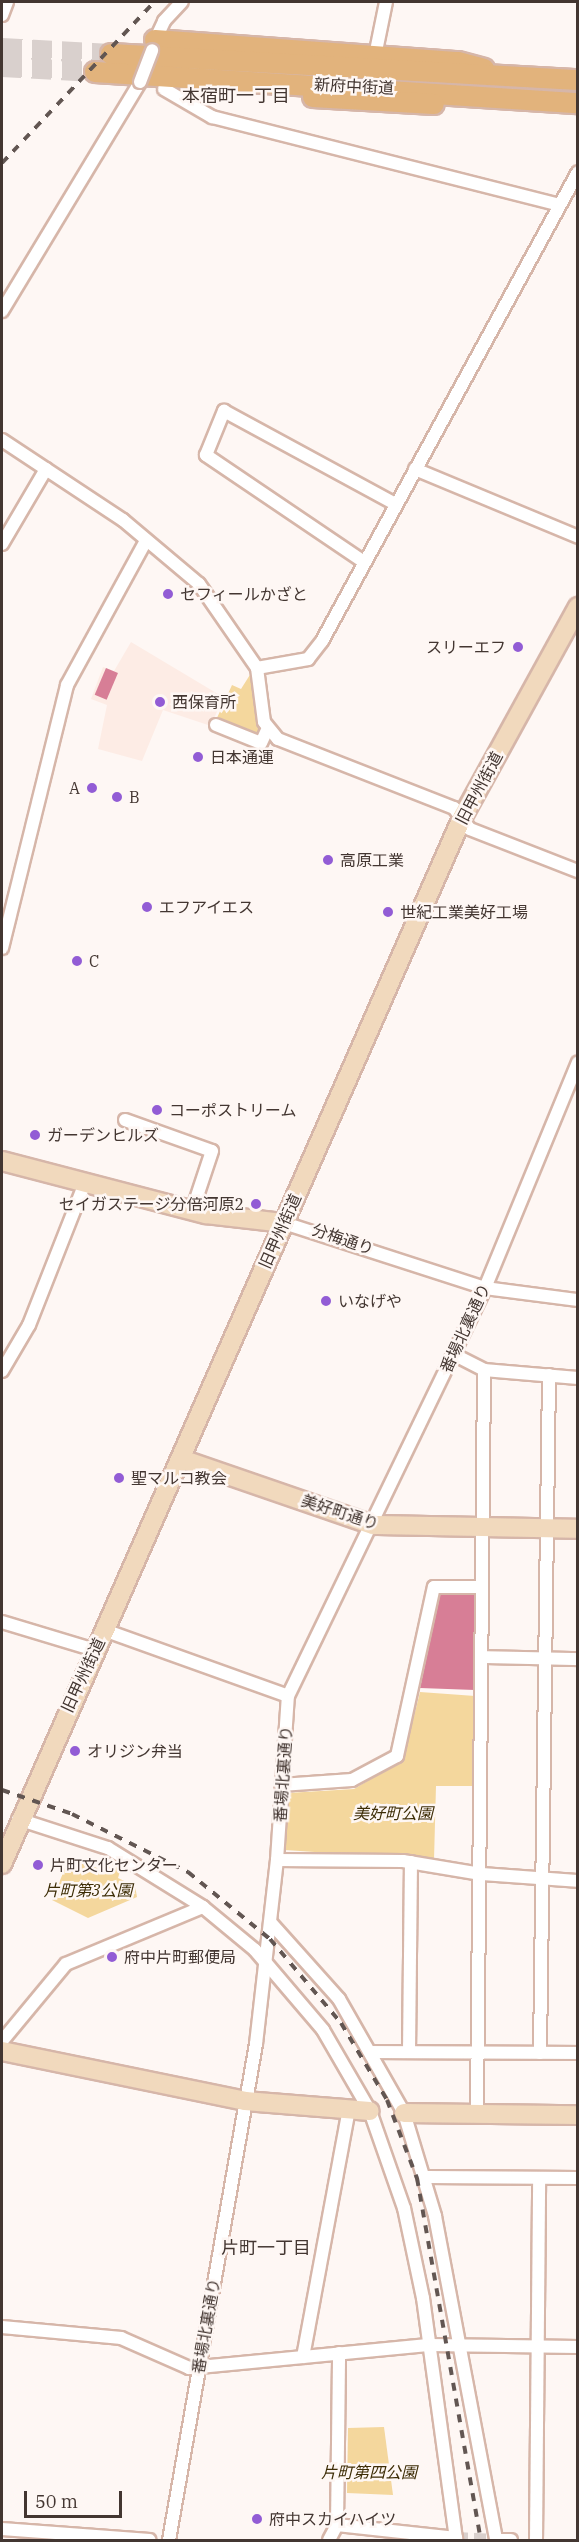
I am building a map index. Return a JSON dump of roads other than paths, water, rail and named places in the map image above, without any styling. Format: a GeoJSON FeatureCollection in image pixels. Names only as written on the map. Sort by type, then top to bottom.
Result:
{"type":"FeatureCollection","features":[{"type":"Feature","properties":{"kind":"main road"},"geometry":{"type":"LineString","coordinates":[[153,45],[458,62],[509,76]]}},
{"type":"Feature","properties":{"kind":"main road","name":"新府中街道"},"geometry":{"type":"LineString","coordinates":[[111,54],[578,80]]}},
{"type":"Feature","properties":{"kind":"main road","name":"新府中街道"},"geometry":{"type":"LineString","coordinates":[[95,72],[571,103]]}},
{"type":"Feature","properties":{"kind":"main road"},"geometry":{"type":"LineString","coordinates":[[139,85],[164,89],[483,107],[571,103]]}},
{"type":"Feature","properties":{"kind":"main road","name":"旧甲州街道"},"geometry":{"type":"LineString","coordinates":[[2,1864],[5,1844],[181,1459],[462,818],[578,608]]}},
{"type":"Feature","properties":{"kind":"main road","name":"分梅通り"},"geometry":{"type":"LineString","coordinates":[[2,1161],[192,1211],[284,1223]]}},
{"type":"Feature","properties":{"kind":"main road","name":"美好町通り"},"geometry":{"type":"LineString","coordinates":[[181,1459],[373,1525],[578,1529]]}},
{"type":"Feature","properties":{"kind":"main road"},"geometry":{"type":"LineString","coordinates":[[2,2051],[245,2101],[370,2111]]}},
{"type":"Feature","properties":{"kind":"main road"},"geometry":{"type":"LineString","coordinates":[[404,2114],[578,2115]]}},
{"type":"Feature","properties":{"kind":"street"},"geometry":{"type":"LineString","coordinates":[[2,15],[7,2]]}},
{"type":"Feature","properties":{"kind":"street"},"geometry":{"type":"LineString","coordinates":[[2,311],[139,85],[153,45],[182,2]]}},
{"type":"Feature","properties":{"kind":"street"},"geometry":{"type":"LineString","coordinates":[[375,56],[386,2]]}},
{"type":"Feature","properties":{"kind":"street"},"geometry":{"type":"LineString","coordinates":[[164,89],[212,117],[559,205]]}},
{"type":"Feature","properties":{"kind":"street"},"geometry":{"type":"LineString","coordinates":[[257,668],[308,659],[364,562],[578,172]]}},
{"type":"Feature","properties":{"kind":"street"},"geometry":{"type":"LineString","coordinates":[[364,562],[206,455],[224,411],[395,504]]}},
{"type":"Feature","properties":{"kind":"street"},"geometry":{"type":"LineString","coordinates":[[2,440],[146,541],[199,584],[257,668],[267,729],[261,743],[216,725]]}},
{"type":"Feature","properties":{"kind":"street"},"geometry":{"type":"LineString","coordinates":[[2,544],[46,469]]}},
{"type":"Feature","properties":{"kind":"street"},"geometry":{"type":"LineString","coordinates":[[415,469],[578,537]]}},
{"type":"Feature","properties":{"kind":"street"},"geometry":{"type":"LineString","coordinates":[[2,948],[67,686],[146,541]]}},
{"type":"Feature","properties":{"kind":"street"},"geometry":{"type":"LineString","coordinates":[[267,729],[278,739],[454,808],[470,829],[578,871]]}},
{"type":"Feature","properties":{"kind":"street","name":"番場北裏通り"},"geometry":{"type":"LineString","coordinates":[[169,2541],[245,2101],[272,1923],[288,1696],[373,1525],[485,1288],[578,1062]]}},
{"type":"Feature","properties":{"kind":"street"},"geometry":{"type":"LineString","coordinates":[[125,1120],[212,1151],[192,1211]]}},
{"type":"Feature","properties":{"kind":"street"},"geometry":{"type":"LineString","coordinates":[[2,1371],[29,1325],[85,1183]]}},
{"type":"Feature","properties":{"kind":"street","name":"分梅通り"},"geometry":{"type":"LineString","coordinates":[[284,1223],[485,1288],[578,1300]]}},
{"type":"Feature","properties":{"kind":"street"},"geometry":{"type":"LineString","coordinates":[[453,1354],[484,1370],[578,1378]]}},
{"type":"Feature","properties":{"kind":"street"},"geometry":{"type":"LineString","coordinates":[[477,2114],[484,1370]]}},
{"type":"Feature","properties":{"kind":"street"},"geometry":{"type":"LineString","coordinates":[[540,2053],[549,1375]]}},
{"type":"Feature","properties":{"kind":"street"},"geometry":{"type":"LineString","coordinates":[[281,1785],[352,1780],[397,1756],[435,1587],[482,1587]]}},
{"type":"Feature","properties":{"kind":"street"},"geometry":{"type":"LineString","coordinates":[[2,1622],[95,1650]]}},
{"type":"Feature","properties":{"kind":"street"},"geometry":{"type":"LineString","coordinates":[[104,1630],[288,1696]]}},
{"type":"Feature","properties":{"kind":"street"},"geometry":{"type":"LineString","coordinates":[[481,1657],[578,1659]]}},
{"type":"Feature","properties":{"kind":"street"},"geometry":{"type":"LineString","coordinates":[[18,1819],[108,1848],[203,1907],[266,1961],[323,2030],[370,2111],[407,2222],[428,2345],[456,2539],[337,2525]]}},
{"type":"Feature","properties":{"kind":"street"},"geometry":{"type":"LineString","coordinates":[[277,1860],[411,1862],[481,1874],[578,1881]]}},
{"type":"Feature","properties":{"kind":"street"},"geometry":{"type":"LineString","coordinates":[[409,2052],[411,1862]]}},
{"type":"Feature","properties":{"kind":"street"},"geometry":{"type":"LineString","coordinates":[[2,2041],[66,1964],[203,1907]]}},
{"type":"Feature","properties":{"kind":"street"},"geometry":{"type":"LineString","coordinates":[[272,1923],[332,1991],[373,2052],[404,2114],[427,2177],[457,2345],[496,2540],[511,2541]]}},
{"type":"Feature","properties":{"kind":"street"},"geometry":{"type":"LineString","coordinates":[[373,2052],[578,2053]]}},
{"type":"Feature","properties":{"kind":"street"},"geometry":{"type":"LineString","coordinates":[[303,2357],[349,2110]]}},
{"type":"Feature","properties":{"kind":"street"},"geometry":{"type":"LineString","coordinates":[[427,2177],[578,2178]]}},
{"type":"Feature","properties":{"kind":"street"},"geometry":{"type":"LineString","coordinates":[[536,2541],[539,2178]]}},
{"type":"Feature","properties":{"kind":"street"},"geometry":{"type":"LineString","coordinates":[[2,2327],[121,2338],[198,2367],[428,2345],[578,2347]]}},
{"type":"Feature","properties":{"kind":"street"},"geometry":{"type":"LineString","coordinates":[[329,2541],[337,2525],[339,2353]]}},
{"type":"Feature","properties":{"kind":"street"},"geometry":{"type":"LineString","coordinates":[[3,2533],[150,2541]]}},
{"type":"Feature","properties":{"kind":"tunnel"},"geometry":{"type":"LineString","coordinates":[[2,48],[111,54]]}},
{"type":"Feature","properties":{"kind":"tunnel"},"geometry":{"type":"LineString","coordinates":[[2,67],[95,72]]}},
{"type":"Feature","properties":{"kind":"tunnel"},"geometry":{"type":"LineString","coordinates":[[456,2538],[496,2540]]}},
{"type":"Feature","properties":{"kind":"railway"},"geometry":{"type":"LineString","coordinates":[[2,163],[154,2]]}},
{"type":"Feature","properties":{"kind":"railway"},"geometry":{"type":"LineString","coordinates":[[2,1790],[72,1814],[188,1872],[270,1939],[341,2023],[387,2100],[417,2178],[481,2540]]}},
{"type":"Feature","properties":{"kind":"place","name":"セフィールかざと"},"geometry":{"type":"Point","coordinates":[168,594]}},
{"type":"Feature","properties":{"kind":"place","name":"スリーエフ"},"geometry":{"type":"Point","coordinates":[518,647]}},
{"type":"Feature","properties":{"kind":"place","name":"西保育所"},"geometry":{"type":"Point","coordinates":[160,702]}},
{"type":"Feature","properties":{"kind":"place","name":"日本通運"},"geometry":{"type":"Point","coordinates":[198,757]}},
{"type":"Feature","properties":{"kind":"place","name":"A"},"geometry":{"type":"Point","coordinates":[92,788]}},
{"type":"Feature","properties":{"kind":"place","name":"B"},"geometry":{"type":"Point","coordinates":[117,797]}},
{"type":"Feature","properties":{"kind":"place","name":"高原工業"},"geometry":{"type":"Point","coordinates":[328,860]}},
{"type":"Feature","properties":{"kind":"place","name":"エフアイエス"},"geometry":{"type":"Point","coordinates":[147,907]}},
{"type":"Feature","properties":{"kind":"place","name":"世紀工業美好工場"},"geometry":{"type":"Point","coordinates":[388,912]}},
{"type":"Feature","properties":{"kind":"place","name":"C"},"geometry":{"type":"Point","coordinates":[77,961]}},
{"type":"Feature","properties":{"kind":"place","name":"コーポストリーム"},"geometry":{"type":"Point","coordinates":[157,1110]}},
{"type":"Feature","properties":{"kind":"place","name":"ガーデンヒルズ"},"geometry":{"type":"Point","coordinates":[35,1135]}},
{"type":"Feature","properties":{"kind":"place","name":"セイガステージ分倍河原2"},"geometry":{"type":"Point","coordinates":[256,1204]}},
{"type":"Feature","properties":{"kind":"place","name":"いなげや"},"geometry":{"type":"Point","coordinates":[326,1301]}},
{"type":"Feature","properties":{"kind":"place","name":"聖マルコ教会"},"geometry":{"type":"Point","coordinates":[119,1478]}},
{"type":"Feature","properties":{"kind":"place","name":"オリジン弁当"},"geometry":{"type":"Point","coordinates":[75,1751]}},
{"type":"Feature","properties":{"kind":"place","name":"片町文化センター"},"geometry":{"type":"Point","coordinates":[38,1865]}},
{"type":"Feature","properties":{"kind":"place","name":"府中片町郵便局"},"geometry":{"type":"Point","coordinates":[112,1957]}},
{"type":"Feature","properties":{"kind":"place","name":"府中スカイハイツ"},"geometry":{"type":"Point","coordinates":[257,2519]}},
{"type":"Feature","properties":{"kind":"district","name":"本宿町一丁目"},"geometry":{"type":"Point","coordinates":[236,96]}},
{"type":"Feature","properties":{"kind":"district","name":"片町一丁目"},"geometry":{"type":"Point","coordinates":[266,2248]}},
{"type":"Feature","properties":{"kind":"park label","name":"美好町公園"},"geometry":{"type":"Point","coordinates":[393,1813]}},
{"type":"Feature","properties":{"kind":"park label","name":"片町第3公園"},"geometry":{"type":"Point","coordinates":[88,1890]}},
{"type":"Feature","properties":{"kind":"park label","name":"片町第四公園"},"geometry":{"type":"Point","coordinates":[369,2472]}}]}
